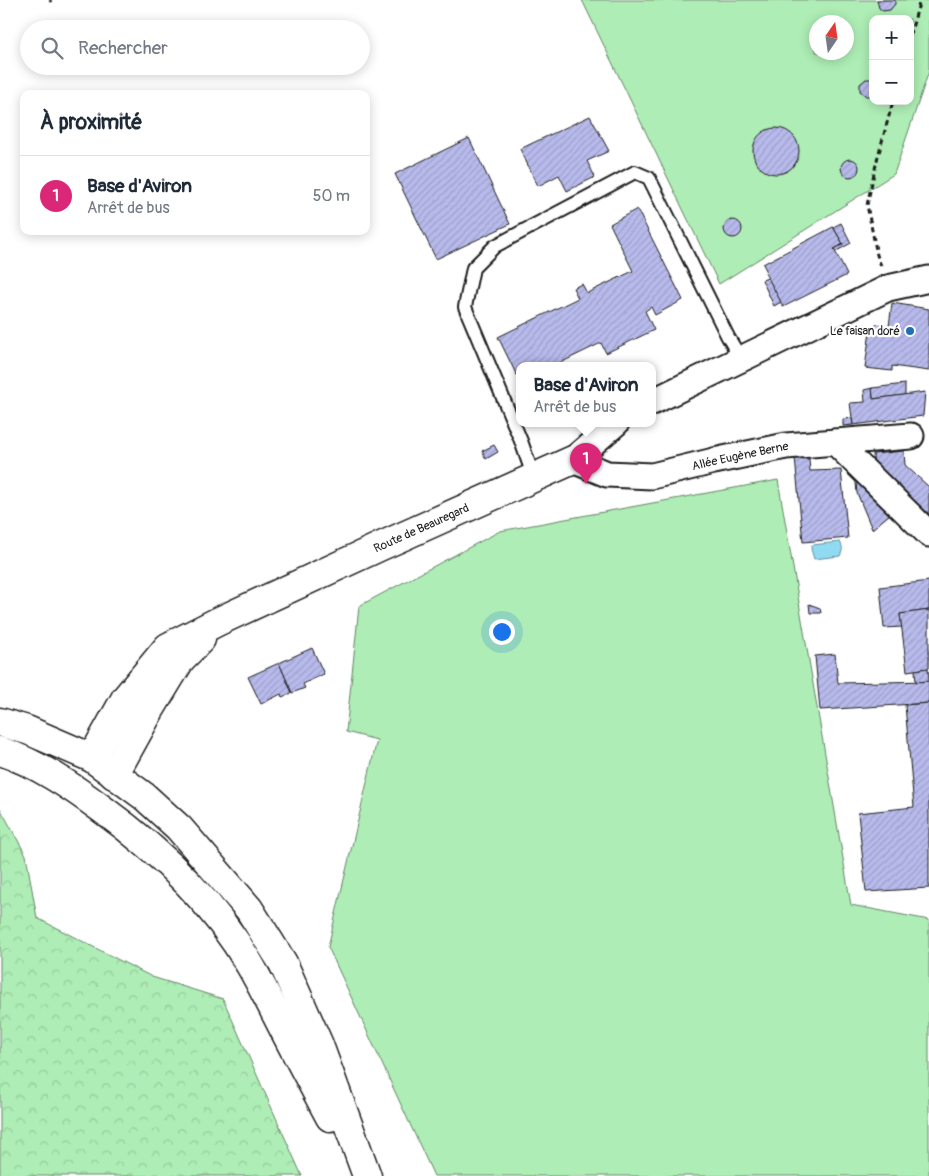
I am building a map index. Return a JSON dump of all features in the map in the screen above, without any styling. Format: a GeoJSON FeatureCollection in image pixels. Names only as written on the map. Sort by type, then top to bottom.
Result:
{"type":"FeatureCollection","features":[{"type":"Feature","properties":{"kind":"main road","name":"Route de Beauregard"},"geometry":{"type":"LineString","coordinates":[[80,793],[92,758],[125,700],[168,647],[217,622],[573,460]]}},
{"type":"Feature","properties":{"kind":"main road","name":"Route de Beauregard"},"geometry":{"type":"LineString","coordinates":[[114,775],[150,710],[182,659],[217,622]]}},
{"type":"Feature","properties":{"kind":"main road"},"geometry":{"type":"LineString","coordinates":[[0,722],[26,730],[92,758],[145,797],[179,828],[249,909],[283,963],[319,1045],[367,1176]]}},
{"type":"Feature","properties":{"kind":"main road"},"geometry":{"type":"LineString","coordinates":[[0,751],[31,764],[80,793],[129,829],[191,887],[217,918],[250,965],[360,1176]]}},
{"type":"Feature","properties":{"kind":"main road"},"geometry":{"type":"LineString","coordinates":[[80,793],[114,775]]}},
{"type":"Feature","properties":{"kind":"street"},"geometry":{"type":"LineString","coordinates":[[656,400],[888,288],[929,279]]}},
{"type":"Feature","properties":{"kind":"street","name":"Route de Beauregard"},"geometry":{"type":"LineString","coordinates":[[573,460],[611,427]]}},
{"type":"Feature","properties":{"kind":"street","name":"Allée Eugène Berne"},"geometry":{"type":"LineString","coordinates":[[573,460],[607,474],[652,476],[786,446],[911,436]]}},
{"type":"Feature","properties":{"kind":"street"},"geometry":{"type":"LineString","coordinates":[[835,442],[929,534]]}},
{"type":"Feature","properties":{"kind":"lane"},"geometry":{"type":"LineString","coordinates":[[534,478],[521,441],[465,307],[473,268],[496,246],[635,172],[649,178],[728,337],[741,359]]}},
{"type":"Feature","properties":{"kind":"path"},"geometry":{"type":"LineString","coordinates":[[914,21],[920,0]]}},
{"type":"Feature","properties":{"kind":"path"},"geometry":{"type":"LineString","coordinates":[[888,288],[877,255],[867,205],[891,105]]}},
{"type":"Feature","properties":{"kind":"green space"},"geometry":{"type":"Polygon","coordinates":[[[582,0],[929,0],[929,71],[894,174],[719,284],[582,0]]]}},
{"type":"Feature","properties":{"kind":"green space"},"geometry":{"type":"Polygon","coordinates":[[[778,480],[851,905],[929,920],[929,1176],[434,1176],[328,947],[377,740],[346,732],[359,606],[500,531],[778,480]]]}},
{"type":"Feature","properties":{"kind":"green space"},"geometry":{"type":"Polygon","coordinates":[[[0,808],[26,855],[37,918],[152,977],[223,999],[302,1176],[0,1176],[0,808]]]}},
{"type":"Feature","properties":{"kind":"water"},"geometry":{"type":"Polygon","coordinates":[[[840,542],[842,552],[840,556],[814,559],[811,549],[812,545],[840,542]]]}},
{"type":"Feature","properties":{"kind":"building"},"geometry":{"type":"Polygon","coordinates":[[[877,0],[895,0],[895,4],[890,10],[883,11],[879,8],[877,0]]]}},
{"type":"Feature","properties":{"kind":"building"},"geometry":{"type":"Polygon","coordinates":[[[869,79],[869,96],[860,91],[860,84],[869,79]]]}},
{"type":"Feature","properties":{"kind":"building"},"geometry":{"type":"Polygon","coordinates":[[[590,116],[609,151],[587,161],[595,177],[567,191],[559,175],[538,186],[520,149],[590,116]]]}},
{"type":"Feature","properties":{"kind":"building"},"geometry":{"type":"Polygon","coordinates":[[[781,128],[785,129],[795,138],[798,142],[798,160],[789,170],[781,174],[771,174],[763,170],[754,160],[753,146],[757,138],[767,129],[781,128]]]}},
{"type":"Feature","properties":{"kind":"building"},"geometry":{"type":"Polygon","coordinates":[[[469,138],[510,224],[436,259],[395,174],[469,138]]]}},
{"type":"Feature","properties":{"kind":"building"},"geometry":{"type":"Polygon","coordinates":[[[850,159],[856,162],[859,168],[856,174],[850,177],[844,174],[841,168],[844,162],[850,159]]]}},
{"type":"Feature","properties":{"kind":"building"},"geometry":{"type":"Polygon","coordinates":[[[637,209],[683,300],[655,315],[651,307],[645,311],[654,330],[606,353],[601,343],[562,362],[516,362],[516,374],[498,337],[578,298],[573,288],[582,284],[587,293],[633,271],[610,224],[637,209]]]}},
{"type":"Feature","properties":{"kind":"building"},"geometry":{"type":"Polygon","coordinates":[[[733,220],[739,223],[742,229],[739,235],[733,238],[727,235],[724,229],[727,223],[733,220]]]}},
{"type":"Feature","properties":{"kind":"building"},"geometry":{"type":"Polygon","coordinates":[[[841,223],[851,243],[835,252],[834,249],[843,244],[833,227],[841,223]]]}},
{"type":"Feature","properties":{"kind":"building"},"geometry":{"type":"Polygon","coordinates":[[[833,227],[843,244],[834,249],[847,275],[783,307],[765,273],[767,272],[763,264],[833,227]]]}},
{"type":"Feature","properties":{"kind":"building"},"geometry":{"type":"Polygon","coordinates":[[[768,278],[781,302],[774,306],[762,280],[768,278]]]}},
{"type":"Feature","properties":{"kind":"building"},"geometry":{"type":"Polygon","coordinates":[[[892,303],[929,309],[929,371],[892,366],[892,371],[865,368],[870,331],[877,324],[889,326],[892,303]]]}},
{"type":"Feature","properties":{"kind":"building"},"geometry":{"type":"Polygon","coordinates":[[[905,384],[905,395],[873,399],[872,388],[905,384]]]}},
{"type":"Feature","properties":{"kind":"building"},"geometry":{"type":"Polygon","coordinates":[[[872,388],[873,399],[925,392],[923,416],[853,425],[850,403],[865,402],[864,390],[872,388]]]}},
{"type":"Feature","properties":{"kind":"building"},"geometry":{"type":"Polygon","coordinates":[[[852,418],[853,425],[843,426],[843,419],[852,418]]]}},
{"type":"Feature","properties":{"kind":"building"},"geometry":{"type":"Polygon","coordinates":[[[494,445],[498,452],[486,459],[482,451],[494,445]]]}},
{"type":"Feature","properties":{"kind":"building"},"geometry":{"type":"Polygon","coordinates":[[[904,451],[905,465],[929,487],[929,519],[874,468],[873,454],[904,451]]]}},
{"type":"Feature","properties":{"kind":"building"},"geometry":{"type":"Polygon","coordinates":[[[795,458],[809,459],[810,471],[841,470],[848,538],[803,542],[795,458]]]}},
{"type":"Feature","properties":{"kind":"building"},"geometry":{"type":"Polygon","coordinates":[[[855,473],[895,510],[872,529],[857,493],[855,473]]]}},
{"type":"Feature","properties":{"kind":"building"},"geometry":{"type":"Polygon","coordinates":[[[929,581],[929,610],[900,614],[902,627],[884,628],[880,587],[929,581]]]}},
{"type":"Feature","properties":{"kind":"building"},"geometry":{"type":"Polygon","coordinates":[[[809,604],[820,608],[821,613],[810,613],[809,604]]]}},
{"type":"Feature","properties":{"kind":"building"},"geometry":{"type":"Polygon","coordinates":[[[929,610],[929,668],[907,671],[900,614],[929,610]]]}},
{"type":"Feature","properties":{"kind":"building"},"geometry":{"type":"Polygon","coordinates":[[[312,648],[324,674],[303,684],[305,688],[292,693],[279,663],[312,648]]]}},
{"type":"Feature","properties":{"kind":"building"},"geometry":{"type":"Polygon","coordinates":[[[835,654],[838,683],[929,681],[929,703],[820,710],[815,656],[835,654]]]}},
{"type":"Feature","properties":{"kind":"building"},"geometry":{"type":"Polygon","coordinates":[[[279,663],[292,693],[282,697],[281,694],[261,704],[248,677],[279,663]]]}},
{"type":"Feature","properties":{"kind":"building"},"geometry":{"type":"Polygon","coordinates":[[[928,668],[929,681],[916,682],[915,670],[928,668]]]}},
{"type":"Feature","properties":{"kind":"building"},"geometry":{"type":"Polygon","coordinates":[[[929,703],[929,888],[866,892],[858,813],[914,807],[905,705],[929,703]]]}},
{"type":"Feature","properties":{"kind":"place","name":"Le faisan doré"},"geometry":{"type":"Point","coordinates":[910,331]}},
{"type":"Feature","properties":{"kind":"place","name":"Base d'Aviron"},"geometry":{"type":"Point","coordinates":[586,484]}}]}
